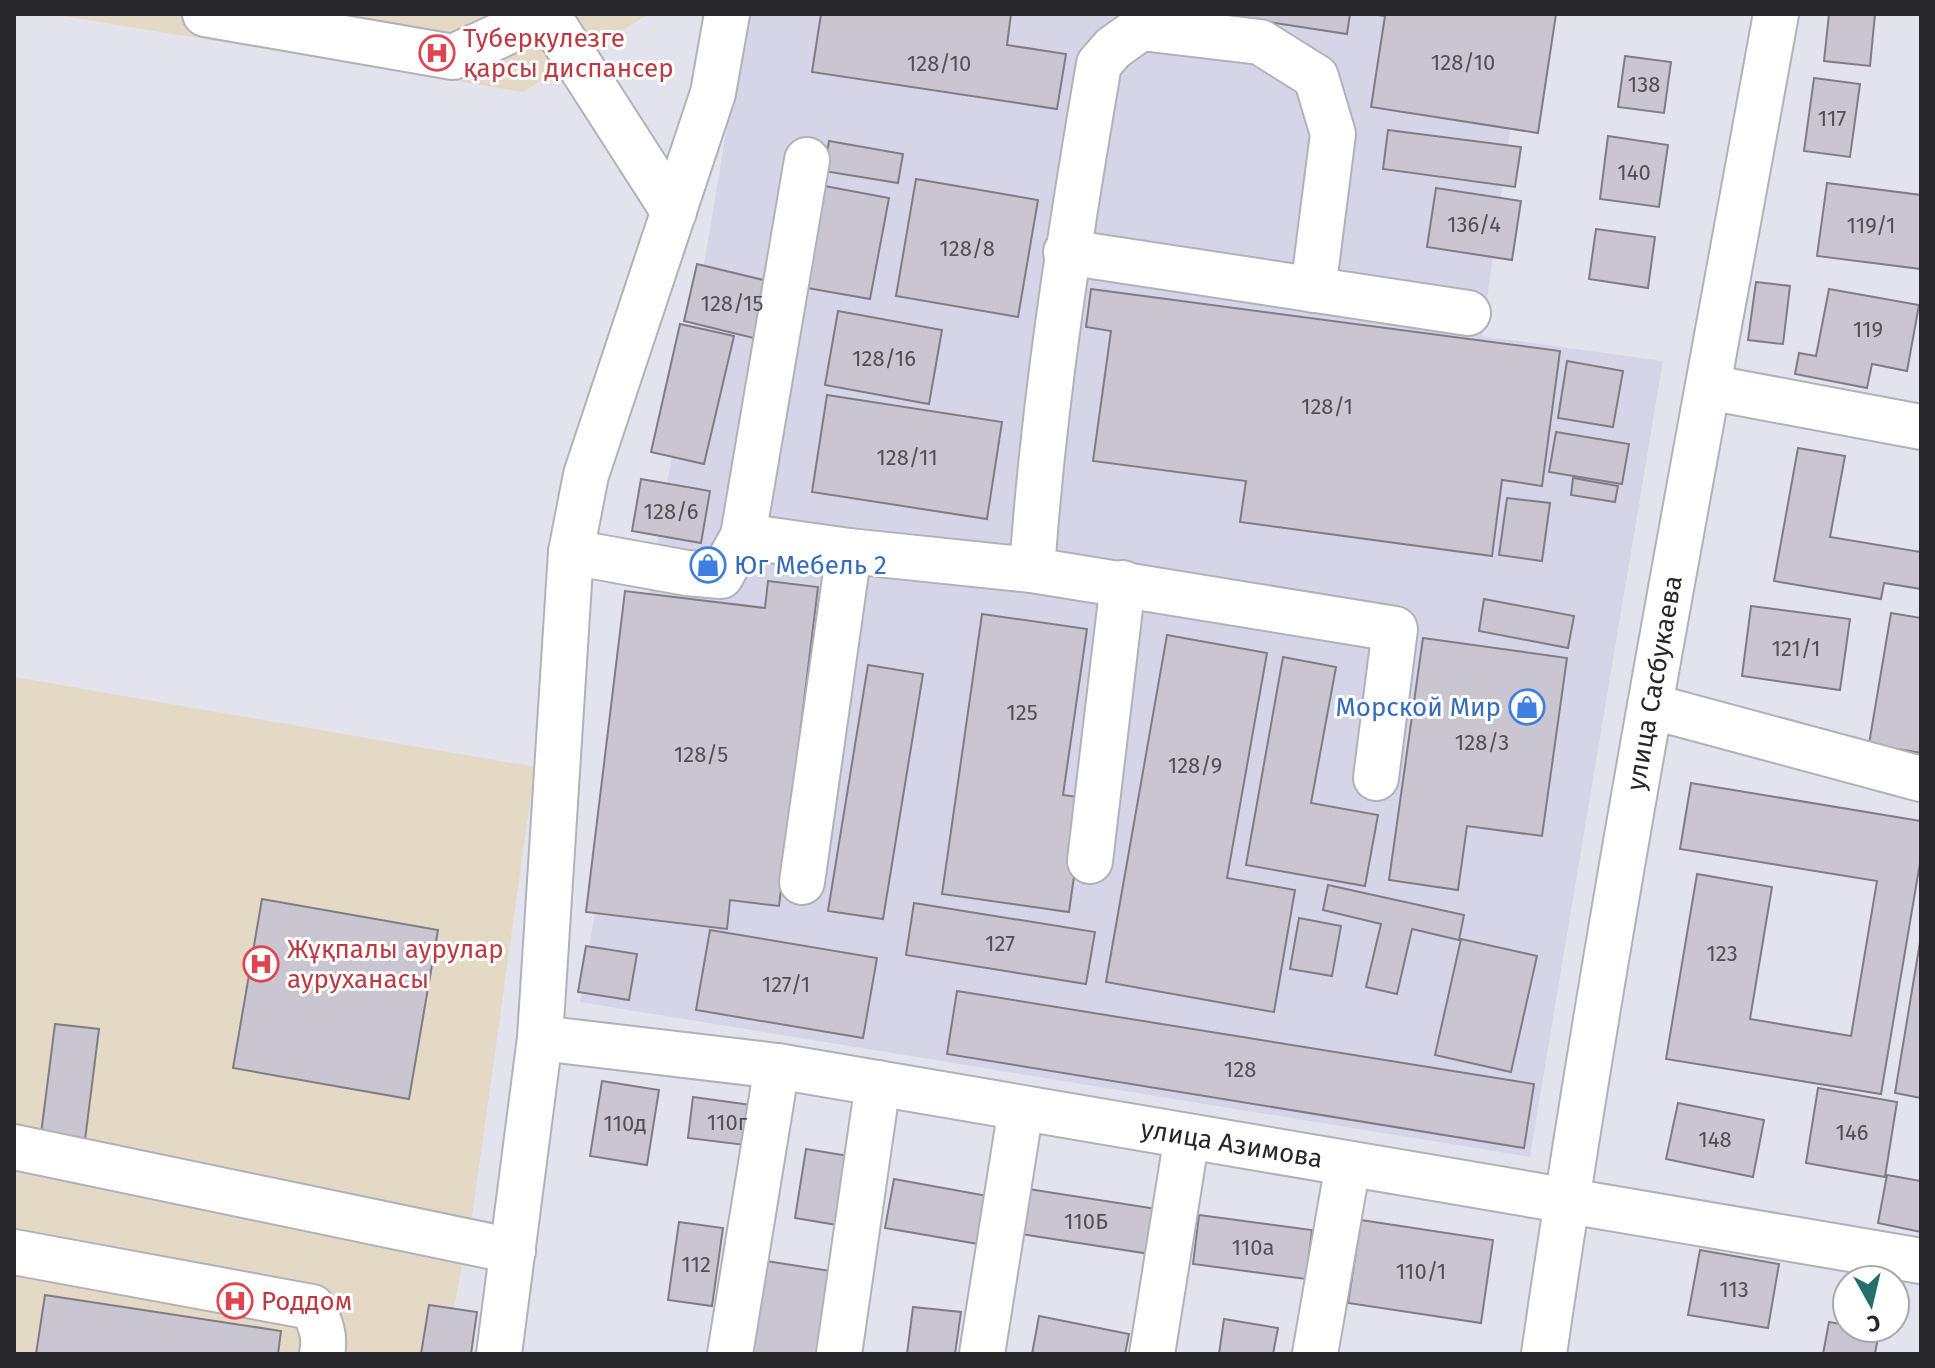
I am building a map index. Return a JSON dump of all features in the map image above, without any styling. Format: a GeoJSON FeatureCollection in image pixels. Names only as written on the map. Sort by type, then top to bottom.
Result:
{"type":"FeatureCollection","features":[{"type":"Feature","properties":{"kind":"street"},"geometry":{"type":"LineString","coordinates":[[223,15],[453,57],[547,14],[674,212]]}},
{"type":"Feature","properties":{"kind":"street"},"geometry":{"type":"LineString","coordinates":[[499,1354],[540,1038],[571,552],[586,475],[713,93],[727,14]]}},
{"type":"Feature","properties":{"kind":"street","name":"улица Сасбукаева"},"geometry":{"type":"LineString","coordinates":[[1544,1354],[1650,706],[1776,14]]}},
{"type":"Feature","properties":{"kind":"street"},"geometry":{"type":"LineString","coordinates":[[1032,570],[1046,400],[1066,252],[1099,64],[1113,48],[1141,28],[1260,42],[1316,77],[1333,134],[1313,290]]}},
{"type":"Feature","properties":{"kind":"street"},"geometry":{"type":"LineString","coordinates":[[571,552],[687,573],[721,576],[743,536],[807,160]]}},
{"type":"Feature","properties":{"kind":"street"},"geometry":{"type":"LineString","coordinates":[[1066,252],[1468,313]]}},
{"type":"Feature","properties":{"kind":"street"},"geometry":{"type":"LineString","coordinates":[[1708,387],[1921,427]]}},
{"type":"Feature","properties":{"kind":"street"},"geometry":{"type":"LineString","coordinates":[[743,536],[849,551],[1032,570],[1395,629],[1376,778]]}},
{"type":"Feature","properties":{"kind":"street"},"geometry":{"type":"LineString","coordinates":[[802,882],[849,551]]}},
{"type":"Feature","properties":{"kind":"street"},"geometry":{"type":"LineString","coordinates":[[1090,861],[1123,583]]}},
{"type":"Feature","properties":{"kind":"street"},"geometry":{"type":"LineString","coordinates":[[1650,706],[1921,779]]}},
{"type":"Feature","properties":{"kind":"street","name":"улица Азимова"},"geometry":{"type":"LineString","coordinates":[[540,1038],[777,1066],[1921,1261]]}},
{"type":"Feature","properties":{"kind":"street"},"geometry":{"type":"LineString","coordinates":[[730,1354],[777,1066]]}},
{"type":"Feature","properties":{"kind":"street"},"geometry":{"type":"LineString","coordinates":[[839,1354],[878,1083]]}},
{"type":"Feature","properties":{"kind":"street"},"geometry":{"type":"LineString","coordinates":[[982,1354],[1021,1108]]}},
{"type":"Feature","properties":{"kind":"street"},"geometry":{"type":"LineString","coordinates":[[1152,1354],[1187,1136]]}},
{"type":"Feature","properties":{"kind":"street"},"geometry":{"type":"LineString","coordinates":[[14,1147],[513,1251]]}},
{"type":"Feature","properties":{"kind":"street"},"geometry":{"type":"LineString","coordinates":[[1315,1354],[1348,1164]]}},
{"type":"Feature","properties":{"kind":"street"},"geometry":{"type":"LineString","coordinates":[[14,1252],[312,1307],[321,1323],[322,1354]]}},
{"type":"Feature","properties":{"kind":"shaded area","name":"Туберкулезге қарсы диспансер"},"geometry":{"type":"Polygon","coordinates":[[[52,14],[649,14],[523,92],[52,14]]]}},
{"type":"Feature","properties":{"kind":"shaded area"},"geometry":{"type":"Polygon","coordinates":[[[746,14],[1526,14],[1482,336],[1663,361],[1530,1157],[580,1002],[746,14]]]}},
{"type":"Feature","properties":{"kind":"shaded area","name":"Жұқпалы аурулар ауруханасы"},"geometry":{"type":"Polygon","coordinates":[[[14,677],[535,767],[469,1238],[14,1161],[14,677]]]}},
{"type":"Feature","properties":{"kind":"shaded area","name":"Роддом"},"geometry":{"type":"Polygon","coordinates":[[[14,1171],[465,1248],[446,1354],[14,1354],[14,1171]]]}},
{"type":"Feature","properties":{"kind":"building"},"geometry":{"type":"Polygon","coordinates":[[[821,14],[1011,14],[1007,45],[1066,54],[1057,109],[812,72],[821,14]]]}},
{"type":"Feature","properties":{"kind":"building"},"geometry":{"type":"Polygon","coordinates":[[[1215,14],[1350,14],[1347,34],[1215,14]]]}},
{"type":"Feature","properties":{"kind":"building"},"geometry":{"type":"Polygon","coordinates":[[[1370,14],[1556,14],[1538,133],[1371,107],[1385,16],[1370,14]]]}},
{"type":"Feature","properties":{"kind":"building"},"geometry":{"type":"Polygon","coordinates":[[[1829,14],[1875,14],[1870,66],[1824,61],[1829,14]]]}},
{"type":"Feature","properties":{"kind":"building"},"geometry":{"type":"Polygon","coordinates":[[[1625,56],[1671,62],[1664,113],[1618,107],[1625,56]]]}},
{"type":"Feature","properties":{"kind":"building"},"geometry":{"type":"Polygon","coordinates":[[[1814,78],[1860,84],[1850,157],[1804,151],[1814,78]]]}},
{"type":"Feature","properties":{"kind":"building"},"geometry":{"type":"Polygon","coordinates":[[[1388,130],[1521,147],[1515,187],[1383,169],[1388,130]]]}},
{"type":"Feature","properties":{"kind":"building"},"geometry":{"type":"Polygon","coordinates":[[[1608,136],[1668,145],[1659,207],[1600,199],[1608,136]]]}},
{"type":"Feature","properties":{"kind":"building"},"geometry":{"type":"Polygon","coordinates":[[[829,141],[903,154],[898,183],[824,171],[829,141]]]}},
{"type":"Feature","properties":{"kind":"building"},"geometry":{"type":"Polygon","coordinates":[[[916,179],[1038,200],[1018,317],[896,296],[916,179]]]}},
{"type":"Feature","properties":{"kind":"building"},"geometry":{"type":"Polygon","coordinates":[[[1827,183],[1921,195],[1921,269],[1817,256],[1827,183]]]}},
{"type":"Feature","properties":{"kind":"building"},"geometry":{"type":"Polygon","coordinates":[[[814,184],[889,198],[870,299],[796,286],[814,184]]]}},
{"type":"Feature","properties":{"kind":"building"},"geometry":{"type":"Polygon","coordinates":[[[1436,188],[1521,201],[1512,260],[1427,247],[1436,188]]]}},
{"type":"Feature","properties":{"kind":"building"},"geometry":{"type":"Polygon","coordinates":[[[1596,229],[1655,237],[1648,288],[1589,279],[1596,229]]]}},
{"type":"Feature","properties":{"kind":"building"},"geometry":{"type":"Polygon","coordinates":[[[697,264],[780,284],[766,341],[684,321],[697,264]]]}},
{"type":"Feature","properties":{"kind":"building"},"geometry":{"type":"Polygon","coordinates":[[[1756,282],[1790,286],[1783,344],[1748,340],[1756,282]]]}},
{"type":"Feature","properties":{"kind":"building"},"geometry":{"type":"Polygon","coordinates":[[[1091,289],[1560,351],[1542,486],[1502,480],[1492,556],[1240,522],[1246,481],[1093,461],[1111,331],[1086,327],[1091,289]]]}},
{"type":"Feature","properties":{"kind":"building"},"geometry":{"type":"Polygon","coordinates":[[[1829,289],[1919,305],[1907,371],[1872,364],[1867,388],[1795,374],[1799,353],[1816,356],[1829,289]]]}},
{"type":"Feature","properties":{"kind":"building"},"geometry":{"type":"Polygon","coordinates":[[[838,311],[942,330],[929,404],[825,385],[838,311]]]}},
{"type":"Feature","properties":{"kind":"building"},"geometry":{"type":"Polygon","coordinates":[[[680,324],[734,336],[704,464],[651,452],[680,324]]]}},
{"type":"Feature","properties":{"kind":"building"},"geometry":{"type":"Polygon","coordinates":[[[1567,361],[1623,371],[1613,427],[1558,418],[1567,361]]]}},
{"type":"Feature","properties":{"kind":"building"},"geometry":{"type":"Polygon","coordinates":[[[827,395],[1002,422],[987,519],[812,492],[827,395]]]}},
{"type":"Feature","properties":{"kind":"building"},"geometry":{"type":"Polygon","coordinates":[[[1556,432],[1629,444],[1622,484],[1549,472],[1556,432]]]}},
{"type":"Feature","properties":{"kind":"building"},"geometry":{"type":"Polygon","coordinates":[[[1798,448],[1845,456],[1830,537],[1921,552],[1921,589],[1884,583],[1881,599],[1774,581],[1798,448]]]}},
{"type":"Feature","properties":{"kind":"building"},"geometry":{"type":"Polygon","coordinates":[[[1573,478],[1618,486],[1615,502],[1571,495],[1573,478]]]}},
{"type":"Feature","properties":{"kind":"building"},"geometry":{"type":"Polygon","coordinates":[[[641,479],[710,491],[701,543],[632,531],[641,479]]]}},
{"type":"Feature","properties":{"kind":"building"},"geometry":{"type":"Polygon","coordinates":[[[1507,498],[1550,503],[1542,561],[1499,555],[1507,498]]]}},
{"type":"Feature","properties":{"kind":"building"},"geometry":{"type":"Polygon","coordinates":[[[768,581],[818,587],[779,906],[730,900],[727,929],[586,912],[625,591],[765,608],[768,581]]]}},
{"type":"Feature","properties":{"kind":"building"},"geometry":{"type":"Polygon","coordinates":[[[1484,599],[1574,616],[1568,648],[1479,631],[1484,599]]]}},
{"type":"Feature","properties":{"kind":"building"},"geometry":{"type":"Polygon","coordinates":[[[1751,606],[1850,619],[1840,690],[1742,676],[1751,606]]]}},
{"type":"Feature","properties":{"kind":"building"},"geometry":{"type":"Polygon","coordinates":[[[1891,613],[1921,618],[1921,753],[1869,744],[1891,613]]]}},
{"type":"Feature","properties":{"kind":"building"},"geometry":{"type":"Polygon","coordinates":[[[982,614],[1087,629],[1063,795],[1085,798],[1069,912],[942,894],[982,614]]]}},
{"type":"Feature","properties":{"kind":"building"},"geometry":{"type":"Polygon","coordinates":[[[1167,635],[1267,653],[1227,878],[1295,890],[1274,1012],[1106,982],[1167,635]]]}},
{"type":"Feature","properties":{"kind":"building"},"geometry":{"type":"Polygon","coordinates":[[[1423,638],[1567,658],[1542,836],[1467,826],[1458,890],[1389,880],[1423,638]]]}},
{"type":"Feature","properties":{"kind":"building"},"geometry":{"type":"Polygon","coordinates":[[[1283,657],[1336,667],[1311,803],[1378,815],[1365,886],[1246,865],[1283,657]]]}},
{"type":"Feature","properties":{"kind":"building"},"geometry":{"type":"Polygon","coordinates":[[[868,665],[923,674],[883,919],[828,911],[868,665]]]}},
{"type":"Feature","properties":{"kind":"building"},"geometry":{"type":"Polygon","coordinates":[[[1691,783],[1921,821],[1921,857],[1881,1094],[1666,1059],[1697,874],[1772,887],[1750,1019],[1851,1036],[1877,881],[1680,849],[1691,783]]]}},
{"type":"Feature","properties":{"kind":"building"},"geometry":{"type":"Polygon","coordinates":[[[1328,885],[1464,915],[1459,940],[1412,929],[1397,994],[1366,987],[1381,924],[1323,910],[1328,885]]]}},
{"type":"Feature","properties":{"kind":"building"},"geometry":{"type":"Polygon","coordinates":[[[262,899],[438,930],[409,1099],[233,1068],[262,899]]]}},
{"type":"Feature","properties":{"kind":"building"},"geometry":{"type":"Polygon","coordinates":[[[914,903],[1095,932],[1086,984],[906,955],[914,903]]]}},
{"type":"Feature","properties":{"kind":"building"},"geometry":{"type":"Polygon","coordinates":[[[1299,918],[1341,926],[1332,976],[1290,969],[1299,918]]]}},
{"type":"Feature","properties":{"kind":"building"},"geometry":{"type":"Polygon","coordinates":[[[710,930],[877,958],[863,1038],[696,1010],[710,930]]]}},
{"type":"Feature","properties":{"kind":"building"},"geometry":{"type":"Polygon","coordinates":[[[1921,936],[1921,1098],[1895,1093],[1921,936]]]}},
{"type":"Feature","properties":{"kind":"building"},"geometry":{"type":"Polygon","coordinates":[[[1461,939],[1537,956],[1511,1072],[1435,1055],[1461,939]]]}},
{"type":"Feature","properties":{"kind":"building"},"geometry":{"type":"Polygon","coordinates":[[[586,946],[637,954],[629,1000],[578,992],[586,946]]]}},
{"type":"Feature","properties":{"kind":"building"},"geometry":{"type":"Polygon","coordinates":[[[957,991],[1534,1084],[1524,1148],[947,1054],[957,991]]]}},
{"type":"Feature","properties":{"kind":"building"},"geometry":{"type":"Polygon","coordinates":[[[55,1024],[99,1029],[85,1140],[41,1134],[55,1024]]]}},
{"type":"Feature","properties":{"kind":"building"},"geometry":{"type":"Polygon","coordinates":[[[602,1081],[659,1090],[647,1165],[590,1156],[602,1081]]]}},
{"type":"Feature","properties":{"kind":"building"},"geometry":{"type":"Polygon","coordinates":[[[1818,1088],[1897,1102],[1885,1177],[1806,1163],[1818,1088]]]}},
{"type":"Feature","properties":{"kind":"building"},"geometry":{"type":"Polygon","coordinates":[[[693,1097],[766,1107],[761,1147],[688,1138],[693,1097]]]}},
{"type":"Feature","properties":{"kind":"building"},"geometry":{"type":"Polygon","coordinates":[[[1678,1103],[1764,1120],[1753,1177],[1666,1159],[1678,1103]]]}},
{"type":"Feature","properties":{"kind":"building"},"geometry":{"type":"Polygon","coordinates":[[[806,1149],[849,1156],[837,1225],[795,1218],[806,1149]]]}},
{"type":"Feature","properties":{"kind":"building"},"geometry":{"type":"Polygon","coordinates":[[[1887,1175],[1921,1181],[1921,1232],[1878,1223],[1887,1175]]]}},
{"type":"Feature","properties":{"kind":"building"},"geometry":{"type":"Polygon","coordinates":[[[894,1179],[993,1197],[984,1245],[885,1228],[894,1179]]]}},
{"type":"Feature","properties":{"kind":"building"},"geometry":{"type":"Polygon","coordinates":[[[1022,1188],[1157,1209],[1150,1254],[1014,1233],[1022,1188]]]}},
{"type":"Feature","properties":{"kind":"building"},"geometry":{"type":"Polygon","coordinates":[[[1199,1215],[1312,1230],[1306,1279],[1193,1264],[1199,1215]]]}},
{"type":"Feature","properties":{"kind":"building"},"geometry":{"type":"Polygon","coordinates":[[[1361,1220],[1493,1240],[1481,1323],[1348,1303],[1361,1220]]]}},
{"type":"Feature","properties":{"kind":"building"},"geometry":{"type":"Polygon","coordinates":[[[679,1222],[723,1228],[712,1306],[668,1300],[679,1222]]]}},
{"type":"Feature","properties":{"kind":"building"},"geometry":{"type":"Polygon","coordinates":[[[1700,1250],[1779,1264],[1768,1328],[1688,1315],[1700,1250]]]}},
{"type":"Feature","properties":{"kind":"building"},"geometry":{"type":"Polygon","coordinates":[[[766,1261],[831,1271],[818,1354],[752,1354],[766,1261]]]}},
{"type":"Feature","properties":{"kind":"building"},"geometry":{"type":"Polygon","coordinates":[[[45,1295],[281,1331],[278,1354],[36,1354],[45,1295]]]}},
{"type":"Feature","properties":{"kind":"building"},"geometry":{"type":"Polygon","coordinates":[[[429,1305],[477,1312],[471,1354],[421,1354],[429,1305]]]}},
{"type":"Feature","properties":{"kind":"building"},"geometry":{"type":"Polygon","coordinates":[[[913,1307],[961,1312],[955,1354],[907,1354],[913,1307]]]}},
{"type":"Feature","properties":{"kind":"building"},"geometry":{"type":"Polygon","coordinates":[[[1039,1316],[1129,1334],[1125,1354],[1032,1354],[1039,1316]]]}},
{"type":"Feature","properties":{"kind":"building"},"geometry":{"type":"Polygon","coordinates":[[[1224,1319],[1278,1328],[1273,1354],[1219,1354],[1224,1319]]]}},
{"type":"Feature","properties":{"kind":"building"},"geometry":{"type":"Polygon","coordinates":[[[1829,1322],[1831,1344],[1877,1344],[1875,1354],[1823,1354],[1829,1322]]]}},
{"type":"Feature","properties":{"kind":"place","name":"Туберкулезге қарсы диспансер"},"geometry":{"type":"Point","coordinates":[437,53]}},
{"type":"Feature","properties":{"kind":"place","name":"Юг Мебель 2"},"geometry":{"type":"Point","coordinates":[708,565]}},
{"type":"Feature","properties":{"kind":"place","name":"Морской Мир"},"geometry":{"type":"Point","coordinates":[1527,707]}},
{"type":"Feature","properties":{"kind":"place","name":"Жұқпалы аурулар ауруханасы"},"geometry":{"type":"Point","coordinates":[261,964]}},
{"type":"Feature","properties":{"kind":"place","name":"Роддом"},"geometry":{"type":"Point","coordinates":[235,1301]}}]}
